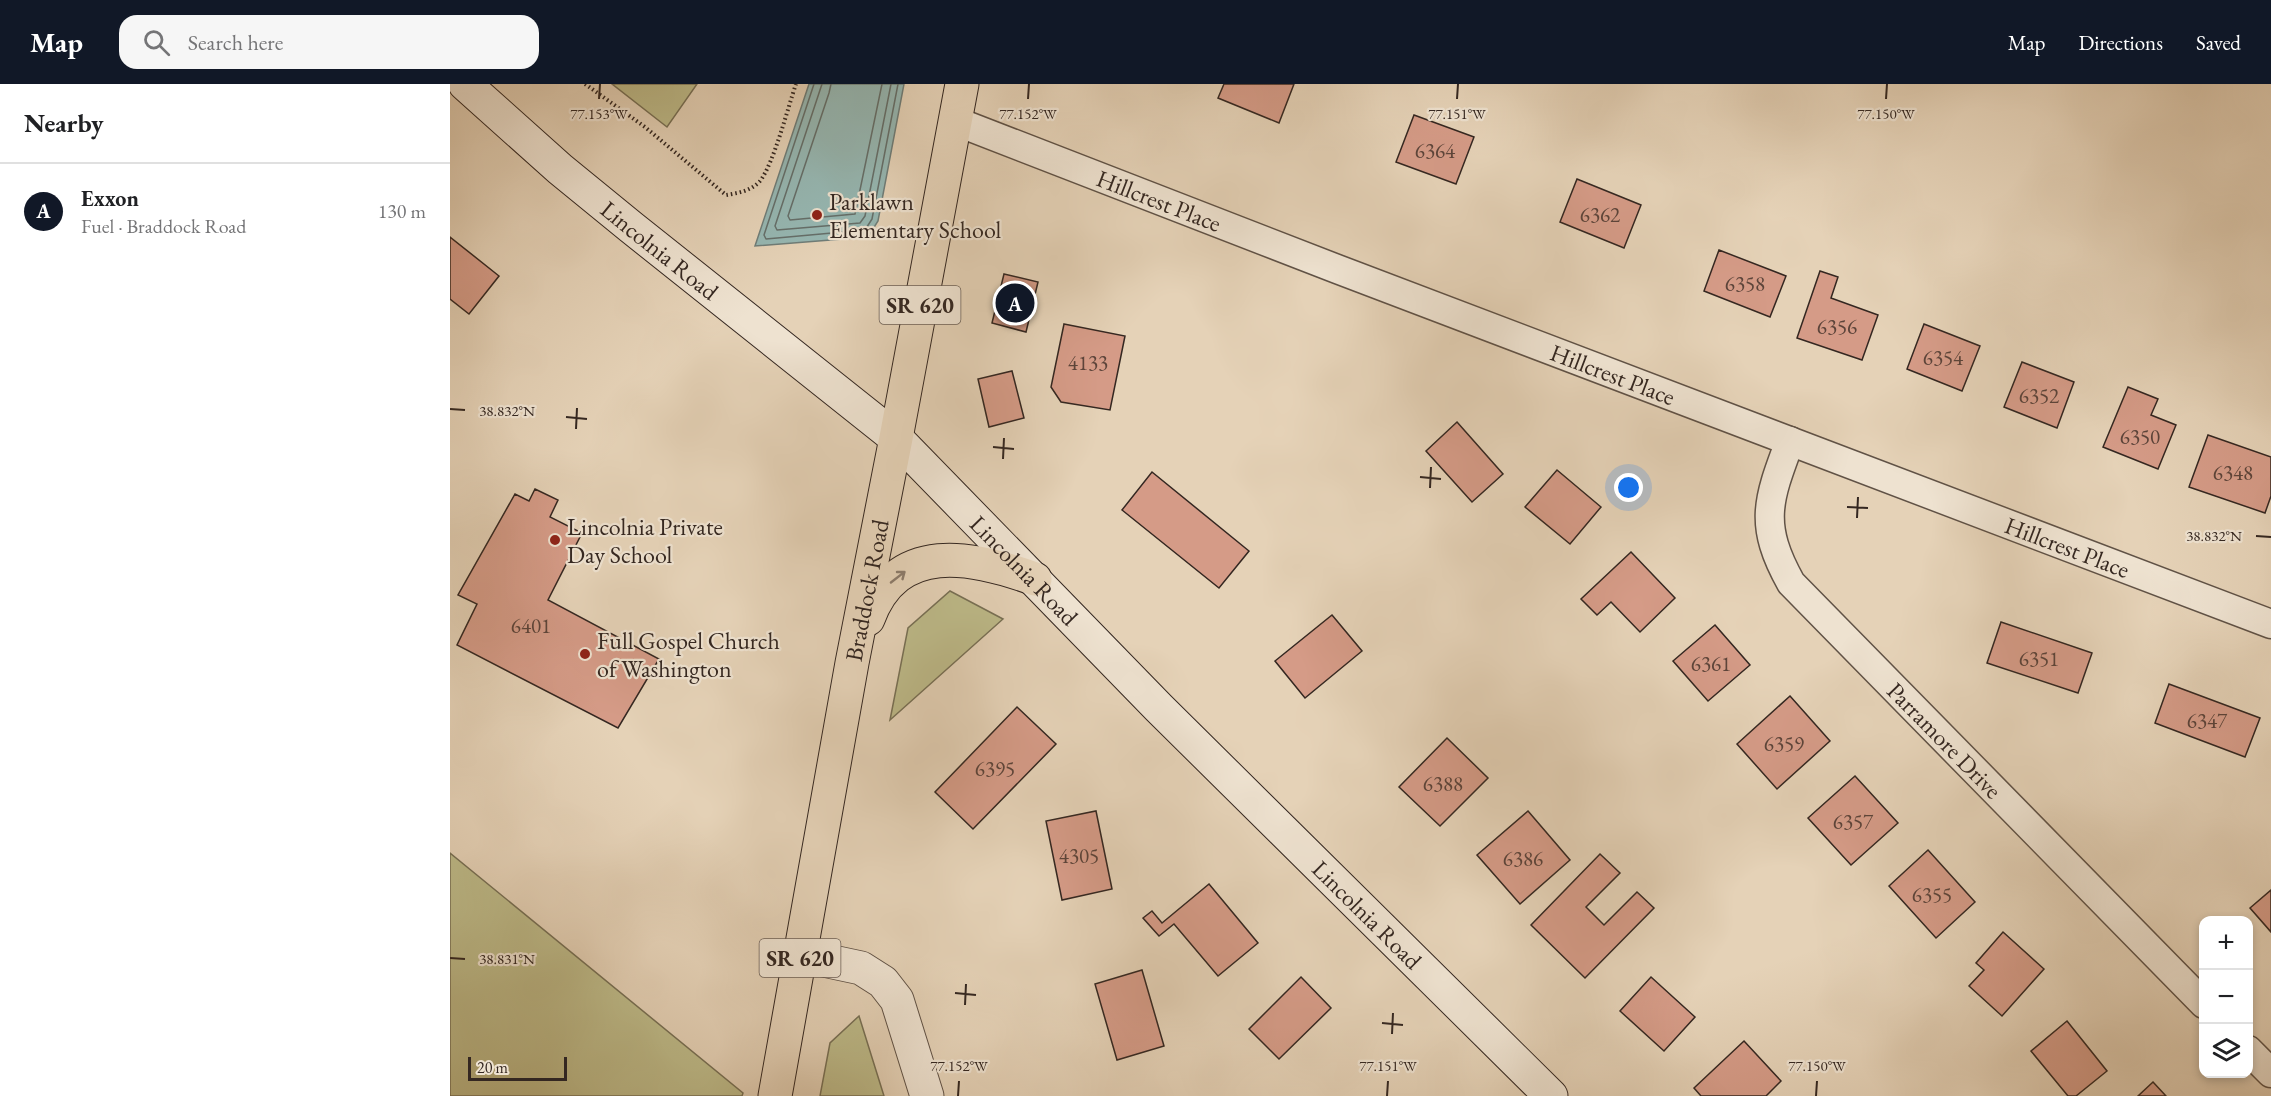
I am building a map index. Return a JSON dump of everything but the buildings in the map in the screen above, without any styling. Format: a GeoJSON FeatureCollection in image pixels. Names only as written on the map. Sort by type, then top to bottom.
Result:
{"type":"FeatureCollection","features":[{"type":"Feature","properties":{"kind":"main road","name":"Lincolnia Road"},"geometry":{"type":"LineString","coordinates":[[465,84],[622,219],[896,438],[1160,708],[1551,1096]]}},
{"type":"Feature","properties":{"kind":"main road","name":"Braddock Road"},"geometry":{"type":"LineString","coordinates":[[775,1096],[852,663],[962,84]]}},
{"type":"Feature","properties":{"kind":"main road"},"geometry":{"type":"LineString","coordinates":[[852,663],[875,600],[888,584],[905,571],[927,563],[952,559],[1000,566],[1035,579]]}},
{"type":"Feature","properties":{"kind":"main road"},"geometry":{"type":"LineString","coordinates":[[800,954],[861,968],[883,982],[897,1000],[927,1096]]}},
{"type":"Feature","properties":{"kind":"street","name":"Hillcrest Place"},"geometry":{"type":"LineString","coordinates":[[955,122],[1337,270],[2271,624]]}},
{"type":"Feature","properties":{"kind":"street","name":"Parramore Drive"},"geometry":{"type":"LineString","coordinates":[[1790,441],[1772,490],[1769,524],[1776,556],[1791,583],[2199,999]]}},
{"type":"Feature","properties":{"kind":"street"},"geometry":{"type":"LineString","coordinates":[[2253,1055],[2271,1073]]}},
{"type":"Feature","properties":{"kind":"path"},"geometry":{"type":"LineString","coordinates":[[585,84],[645,127],[726,195],[746,191],[759,181],[771,158],[796,84]]}},
{"type":"Feature","properties":{"kind":"shaded area"},"geometry":{"type":"Polygon","coordinates":[[[612,84],[697,84],[667,127],[612,84]]]}},
{"type":"Feature","properties":{"kind":"shaded area"},"geometry":{"type":"Polygon","coordinates":[[[950,591],[1003,619],[890,720],[908,628],[950,591]]]}},
{"type":"Feature","properties":{"kind":"shaded area"},"geometry":{"type":"Polygon","coordinates":[[[450,853],[743,1093],[742,1096],[450,1096],[450,853]]]}},
{"type":"Feature","properties":{"kind":"shaded area"},"geometry":{"type":"Polygon","coordinates":[[[859,1016],[884,1096],[820,1096],[830,1043],[859,1016]]]}},
{"type":"Feature","properties":{"kind":"water"},"geometry":{"type":"Polygon","coordinates":[[[809,84],[904,84],[878,221],[868,237],[755,246],[809,84]]]}},
{"type":"Feature","properties":{"kind":"place","name":"Parklawn Elementary School"},"geometry":{"type":"Point","coordinates":[817,215]}},
{"type":"Feature","properties":{"kind":"place","name":"Exxon"},"geometry":{"type":"Point","coordinates":[1015,303]}},
{"type":"Feature","properties":{"kind":"place","name":"Lincolnia Private Day School"},"geometry":{"type":"Point","coordinates":[555,540]}},
{"type":"Feature","properties":{"kind":"place","name":"Full Gospel Church of Washington"},"geometry":{"type":"Point","coordinates":[585,654]}}]}
